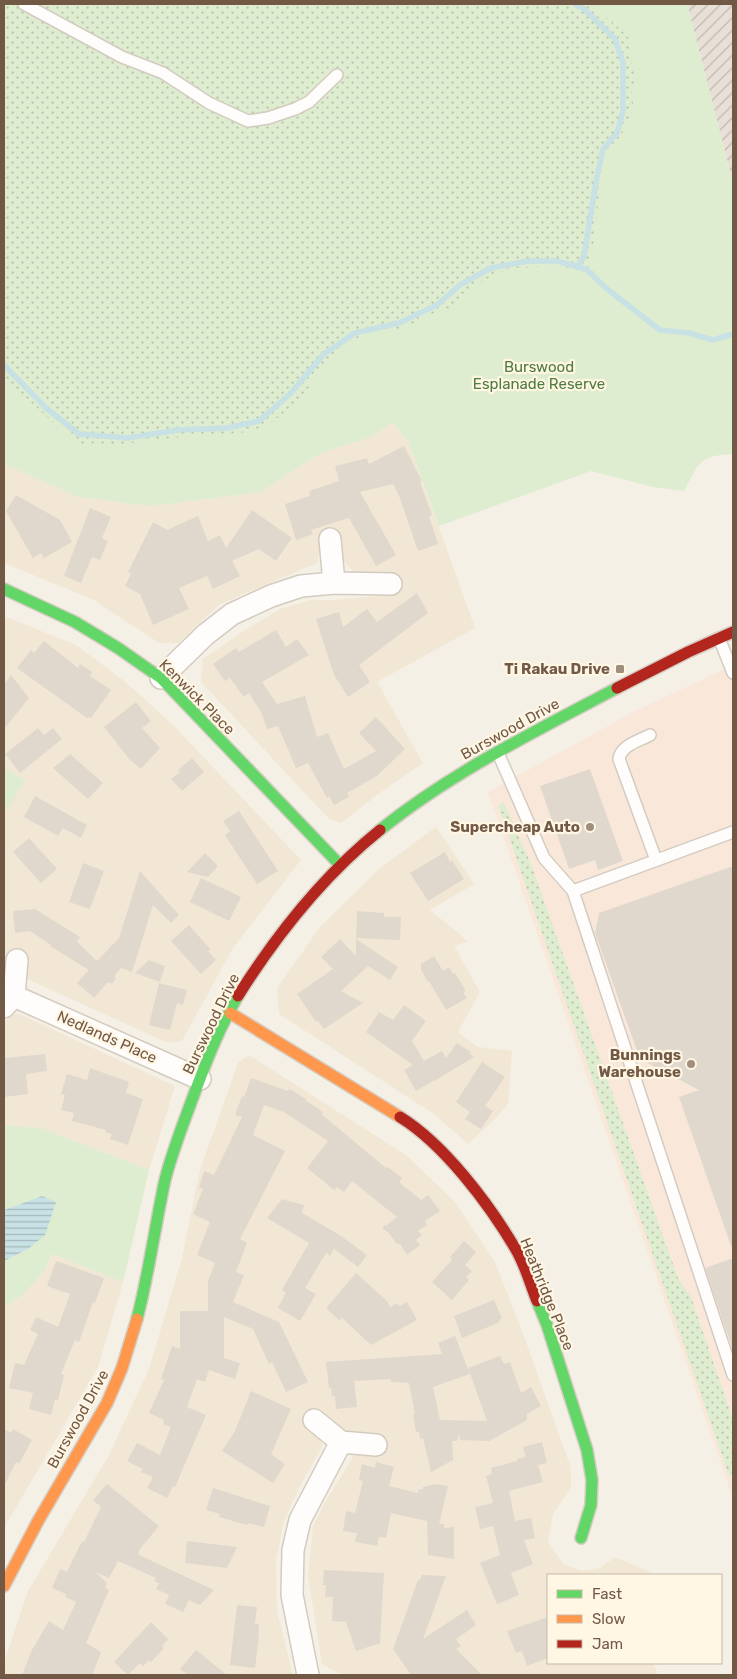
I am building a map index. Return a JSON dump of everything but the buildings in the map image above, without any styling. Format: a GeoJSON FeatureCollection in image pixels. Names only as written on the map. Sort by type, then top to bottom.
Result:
{"type":"FeatureCollection","features":[{"type":"Feature","properties":{"kind":"street"},"geometry":{"type":"LineString","coordinates":[[330,539],[334,582]]}},
{"type":"Feature","properties":{"kind":"street"},"geometry":{"type":"LineString","coordinates":[[162,678],[205,635],[232,614],[271,596],[301,586],[334,582],[391,584]]}},
{"type":"Feature","properties":{"kind":"street","name":"Kenwick Place"},"geometry":{"type":"LineString","coordinates":[[4,589],[75,622],[162,678],[340,865]]}},
{"type":"Feature","properties":{"kind":"street","name":"Burswood Drive"},"geometry":{"type":"LineString","coordinates":[[4,1586],[26,1541],[102,1412],[121,1371],[141,1310],[167,1172],[200,1079],[209,1055],[246,983],[278,937],[318,888],[368,839],[442,786],[498,753],[666,661],[733,632]]}},
{"type":"Feature","properties":{"kind":"street","name":"Nedlands Place"},"geometry":{"type":"LineString","coordinates":[[17,960],[9,1001],[200,1079]]}},
{"type":"Feature","properties":{"kind":"street","name":"Heathridge Place"},"geometry":{"type":"LineString","coordinates":[[230,1013],[413,1127],[448,1155],[516,1249],[547,1325],[587,1450],[592,1480],[592,1505],[581,1538]]}},
{"type":"Feature","properties":{"kind":"street"},"geometry":{"type":"LineString","coordinates":[[314,1420],[342,1442],[376,1445]]}},
{"type":"Feature","properties":{"kind":"street"},"geometry":{"type":"LineString","coordinates":[[308,1675],[292,1595],[293,1550],[300,1520],[342,1442]]}},
{"type":"Feature","properties":{"kind":"lane"},"geometry":{"type":"LineString","coordinates":[[24,4],[122,57],[163,73],[209,104],[248,121],[268,118],[309,102],[337,75]]}},
{"type":"Feature","properties":{"kind":"lane"},"geometry":{"type":"LineString","coordinates":[[719,638],[733,674]]}},
{"type":"Feature","properties":{"kind":"lane"},"geometry":{"type":"LineString","coordinates":[[650,735],[624,748],[619,759],[656,860]]}},
{"type":"Feature","properties":{"kind":"lane"},"geometry":{"type":"LineString","coordinates":[[498,753],[544,858],[573,891],[733,1376]]}},
{"type":"Feature","properties":{"kind":"lane"},"geometry":{"type":"LineString","coordinates":[[573,891],[733,832]]}},
{"type":"Feature","properties":{"kind":"shaded area"},"geometry":{"type":"Polygon","coordinates":[[[687,4],[733,4],[733,183],[687,4]]]}},
{"type":"Feature","properties":{"kind":"shaded area"},"geometry":{"type":"Polygon","coordinates":[[[393,423],[408,441],[475,628],[377,682],[423,763],[341,823],[329,819],[201,682],[203,659],[280,609],[311,600],[333,600],[397,594],[396,578],[355,573],[323,539],[317,563],[220,604],[178,643],[159,643],[92,599],[4,563],[4,464],[78,497],[151,506],[261,492],[321,453],[371,437],[393,423]]]}},
{"type":"Feature","properties":{"kind":"shaded area"},"geometry":{"type":"Polygon","coordinates":[[[4,616],[76,645],[123,680],[173,725],[301,860],[233,948],[182,1041],[168,1043],[25,978],[23,956],[8,954],[4,980],[4,815],[24,780],[4,768],[4,616]]]}},
{"type":"Feature","properties":{"kind":"shaded area"},"geometry":{"type":"Polygon","coordinates":[[[733,665],[733,1498],[488,792],[633,712],[733,665]]]}},
{"type":"Feature","properties":{"kind":"shaded area"},"geometry":{"type":"Polygon","coordinates":[[[436,827],[474,884],[430,910],[467,942],[454,946],[480,992],[458,1032],[478,1047],[512,1051],[508,1104],[468,1144],[434,1114],[279,1014],[277,988],[320,927],[379,869],[436,827]]]}},
{"type":"Feature","properties":{"kind":"shaded area"},"geometry":{"type":"Polygon","coordinates":[[[17,1013],[175,1086],[149,1170],[41,1128],[4,1125],[4,1021],[17,1013]]]}},
{"type":"Feature","properties":{"kind":"shaded area"},"geometry":{"type":"Polygon","coordinates":[[[249,1055],[406,1155],[455,1202],[495,1262],[521,1328],[571,1468],[571,1488],[553,1514],[548,1541],[563,1564],[582,1571],[600,1568],[615,1557],[655,1574],[547,1574],[547,1664],[653,1664],[658,1675],[348,1675],[338,1673],[322,1664],[308,1576],[313,1527],[324,1504],[356,1452],[348,1433],[319,1414],[311,1426],[323,1445],[298,1490],[283,1524],[276,1561],[277,1611],[293,1675],[4,1675],[4,1663],[28,1591],[108,1457],[149,1369],[182,1258],[200,1170],[238,1063],[249,1055]]]}},
{"type":"Feature","properties":{"kind":"shaded area"},"geometry":{"type":"Polygon","coordinates":[[[52,1254],[123,1282],[98,1367],[4,1528],[4,1306],[20,1297],[44,1272],[52,1254]]]}},
{"type":"Feature","properties":{"kind":"green space"},"geometry":{"type":"Polygon","coordinates":[[[4,4],[668,4],[608,336],[252,476],[4,443],[4,4]]]}},
{"type":"Feature","properties":{"kind":"green space","name":"Burswood Esplanade Reserve"},"geometry":{"type":"Polygon","coordinates":[[[588,4],[687,4],[733,183],[733,454],[712,457],[701,462],[684,491],[653,487],[591,471],[439,526],[408,441],[393,423],[371,437],[321,453],[261,492],[151,506],[78,497],[4,464],[4,376],[12,386],[78,444],[96,443],[113,445],[189,436],[250,432],[271,423],[296,403],[310,386],[311,379],[327,359],[353,340],[371,332],[399,329],[451,307],[486,279],[512,268],[559,266],[580,270],[594,278],[595,272],[588,263],[594,240],[603,161],[608,148],[621,139],[624,127],[630,120],[633,105],[632,92],[636,78],[628,37],[615,24],[588,4]]]}},
{"type":"Feature","properties":{"kind":"green space"},"geometry":{"type":"Polygon","coordinates":[[[4,768],[25,780],[4,815],[4,768]]]}},
{"type":"Feature","properties":{"kind":"green space"},"geometry":{"type":"Polygon","coordinates":[[[504,803],[531,864],[678,1278],[691,1297],[733,1420],[733,1474],[729,1476],[498,805],[504,803]]]}},
{"type":"Feature","properties":{"kind":"green space"},"geometry":{"type":"Polygon","coordinates":[[[4,1125],[41,1128],[149,1170],[123,1282],[52,1254],[44,1272],[20,1297],[4,1306],[4,1261],[28,1249],[42,1196],[4,1210],[4,1125]]]}},
{"type":"Feature","properties":{"kind":"water"},"geometry":{"type":"Polygon","coordinates":[[[42,1196],[56,1202],[45,1235],[28,1249],[4,1261],[4,1210],[42,1196]]]}},
{"type":"Feature","properties":{"kind":"waterway"},"geometry":{"type":"LineString","coordinates":[[575,4],[584,9],[615,39],[623,62],[623,111],[617,133],[603,149],[584,256],[577,267]]}},
{"type":"Feature","properties":{"kind":"waterway"},"geometry":{"type":"LineString","coordinates":[[4,365],[46,408],[79,434],[128,438],[178,430],[227,428],[259,421],[290,394],[324,354],[355,333],[399,323],[437,305],[460,285],[491,268],[528,261],[557,261],[586,269],[607,289],[660,330],[689,333],[713,340],[733,334]]}},
{"type":"Feature","properties":{"kind":"traffic: fast"},"geometry":{"type":"LineString","coordinates":[[4,589],[75,622],[118,648],[161,678],[340,865]]}},
{"type":"Feature","properties":{"kind":"traffic: fast"},"geometry":{"type":"LineString","coordinates":[[380,830],[436,789],[495,753],[617,688]]}},
{"type":"Feature","properties":{"kind":"traffic: fast"},"geometry":{"type":"LineString","coordinates":[[137,1319],[170,1162],[211,1051],[223,1023],[238,996]]}},
{"type":"Feature","properties":{"kind":"traffic: fast"},"geometry":{"type":"LineString","coordinates":[[537,1301],[547,1325],[587,1450],[592,1480],[591,1505],[581,1538]]}},
{"type":"Feature","properties":{"kind":"traffic: slow"},"geometry":{"type":"LineString","coordinates":[[230,1013],[400,1117]]}},
{"type":"Feature","properties":{"kind":"traffic: slow"},"geometry":{"type":"LineString","coordinates":[[4,1586],[38,1521],[107,1403],[122,1368],[137,1319]]}},
{"type":"Feature","properties":{"kind":"traffic: jam"},"geometry":{"type":"LineString","coordinates":[[617,688],[688,652],[733,632]]}},
{"type":"Feature","properties":{"kind":"traffic: jam"},"geometry":{"type":"LineString","coordinates":[[238,996],[269,950],[302,907],[339,867],[380,830]]}},
{"type":"Feature","properties":{"kind":"traffic: jam"},"geometry":{"type":"LineString","coordinates":[[400,1117],[433,1143],[479,1194],[519,1254],[537,1301]]}},
{"type":"Feature","properties":{"kind":"place","name":"Ti Rakau Drive"},"geometry":{"type":"Point","coordinates":[620,669]}},
{"type":"Feature","properties":{"kind":"place","name":"Supercheap Auto"},"geometry":{"type":"Point","coordinates":[590,827]}},
{"type":"Feature","properties":{"kind":"place","name":"Bunnings Warehouse"},"geometry":{"type":"Point","coordinates":[691,1064]}}]}
